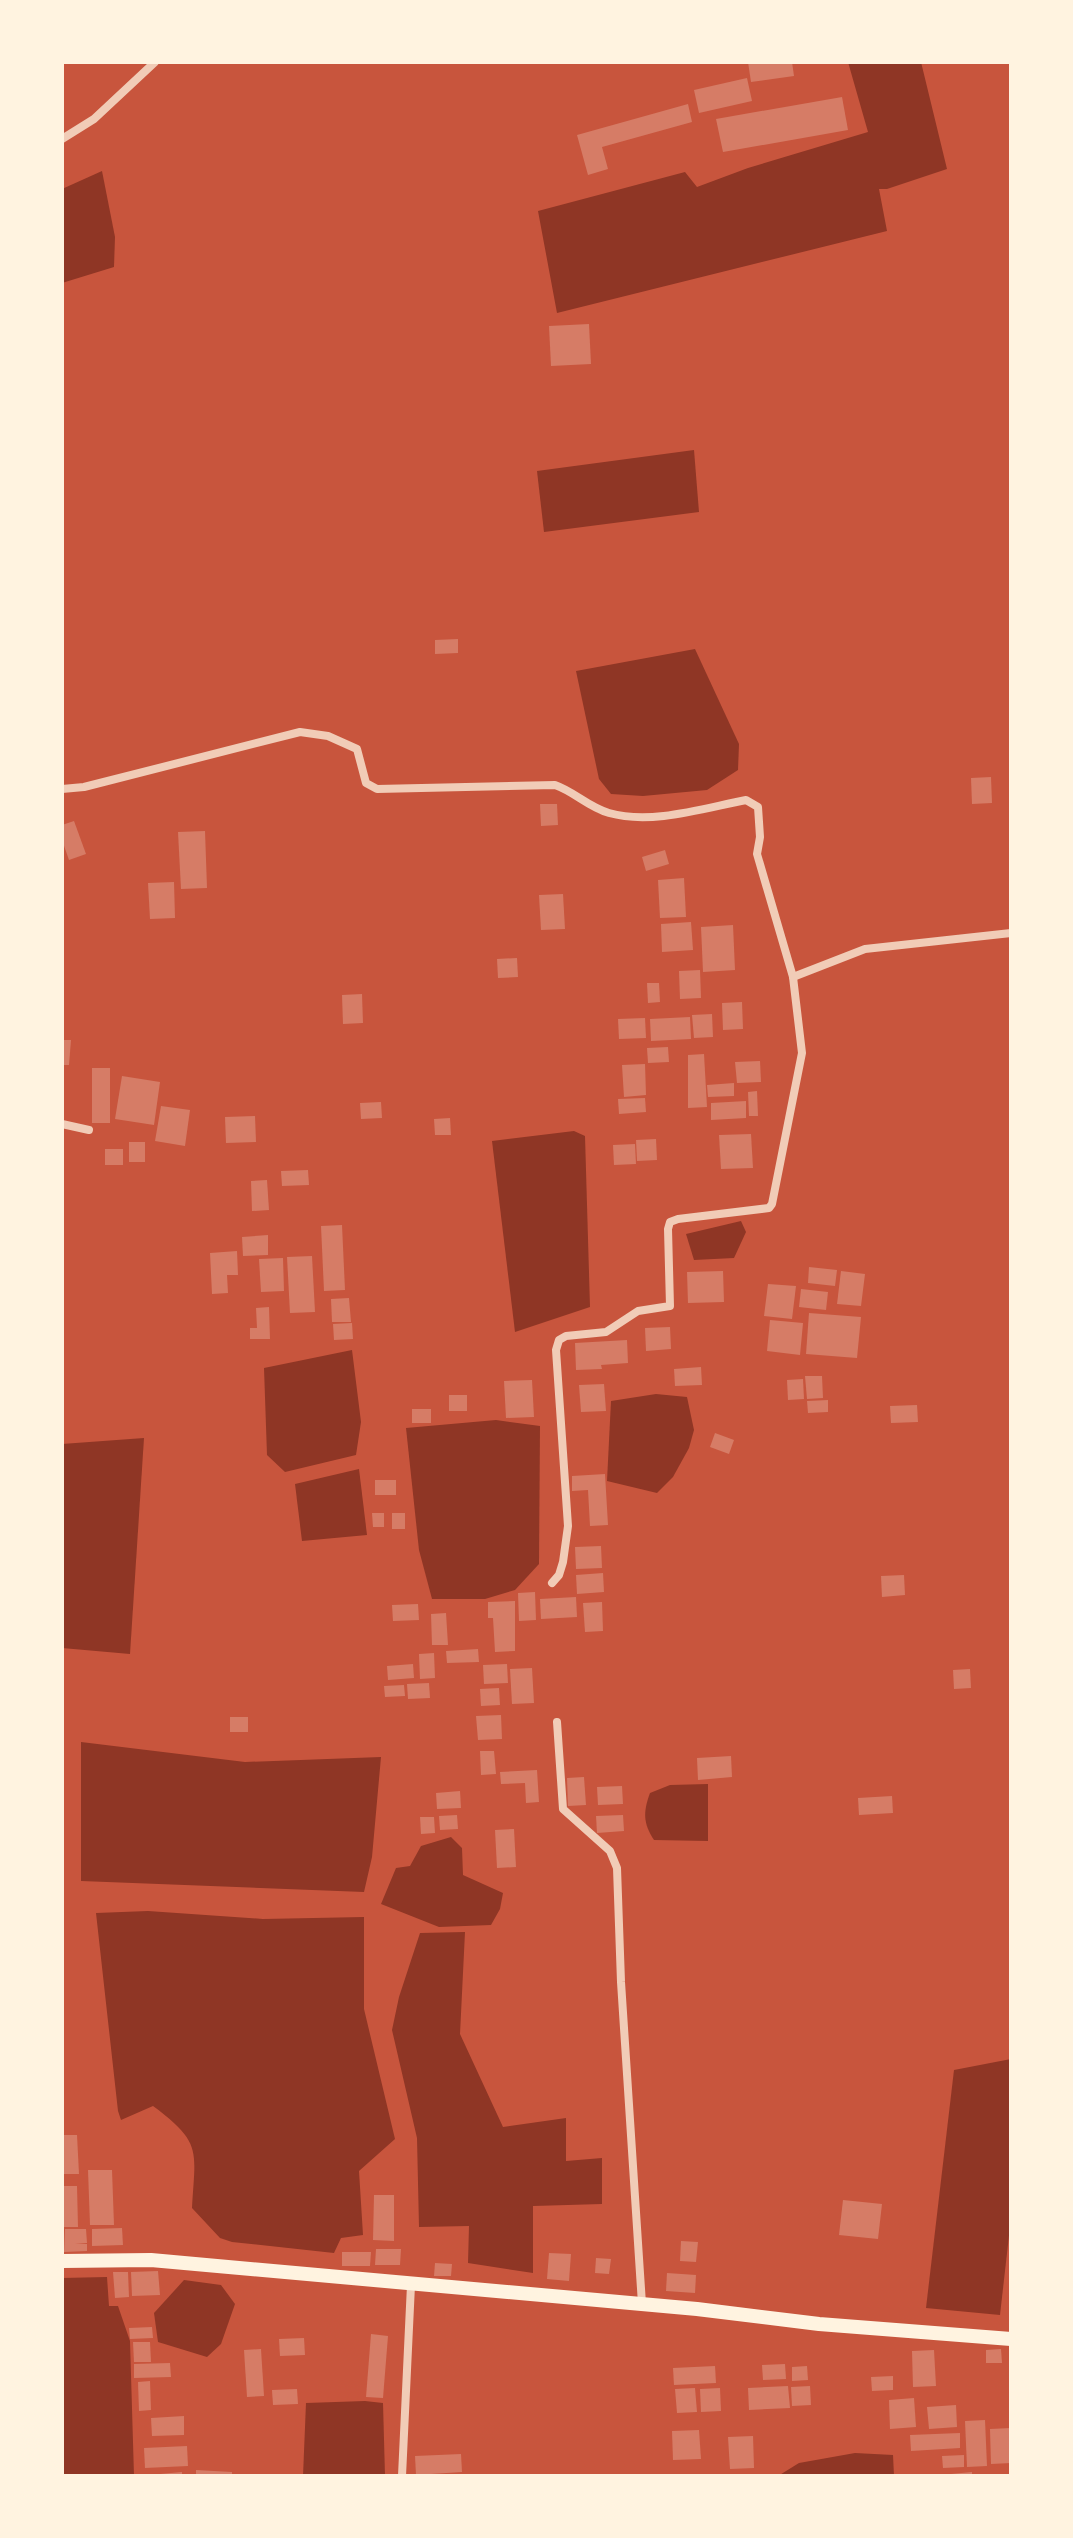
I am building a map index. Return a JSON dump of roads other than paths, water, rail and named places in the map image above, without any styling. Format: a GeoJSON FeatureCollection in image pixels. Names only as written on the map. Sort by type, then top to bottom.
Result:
{"type":"FeatureCollection","features":[{"type":"Feature","properties":{"kind":"main road"},"geometry":{"type":"LineString","coordinates":[[62,2261],[151,2260],[642,2304],[819,2324],[1011,2339]]}},
{"type":"Feature","properties":{"kind":"street"},"geometry":{"type":"LineString","coordinates":[[62,139],[94,119],[155,62]]}},
{"type":"Feature","properties":{"kind":"street"},"geometry":{"type":"LineString","coordinates":[[62,789],[84,787],[300,732],[328,736],[357,749],[366,783],[377,789],[555,785],[571,791],[587,805],[612,815],[656,817],[746,800],[758,807],[760,837],[757,854],[793,977],[802,1053],[772,1204],[769,1208],[670,1222],[670,1306],[638,1311],[606,1332],[566,1336],[559,1340],[557,1366],[568,1526],[563,1562],[559,1575],[552,1583]]}},
{"type":"Feature","properties":{"kind":"street"},"geometry":{"type":"LineString","coordinates":[[793,977],[865,949],[1011,933]]}},
{"type":"Feature","properties":{"kind":"street"},"geometry":{"type":"LineString","coordinates":[[62,1124],[89,1130]]}},
{"type":"Feature","properties":{"kind":"street"},"geometry":{"type":"LineString","coordinates":[[557,1722],[563,1809],[610,1851],[617,1868],[621,1982],[642,2304]]}},
{"type":"Feature","properties":{"kind":"street"},"geometry":{"type":"LineString","coordinates":[[402,2476],[411,2285]]}}]}
